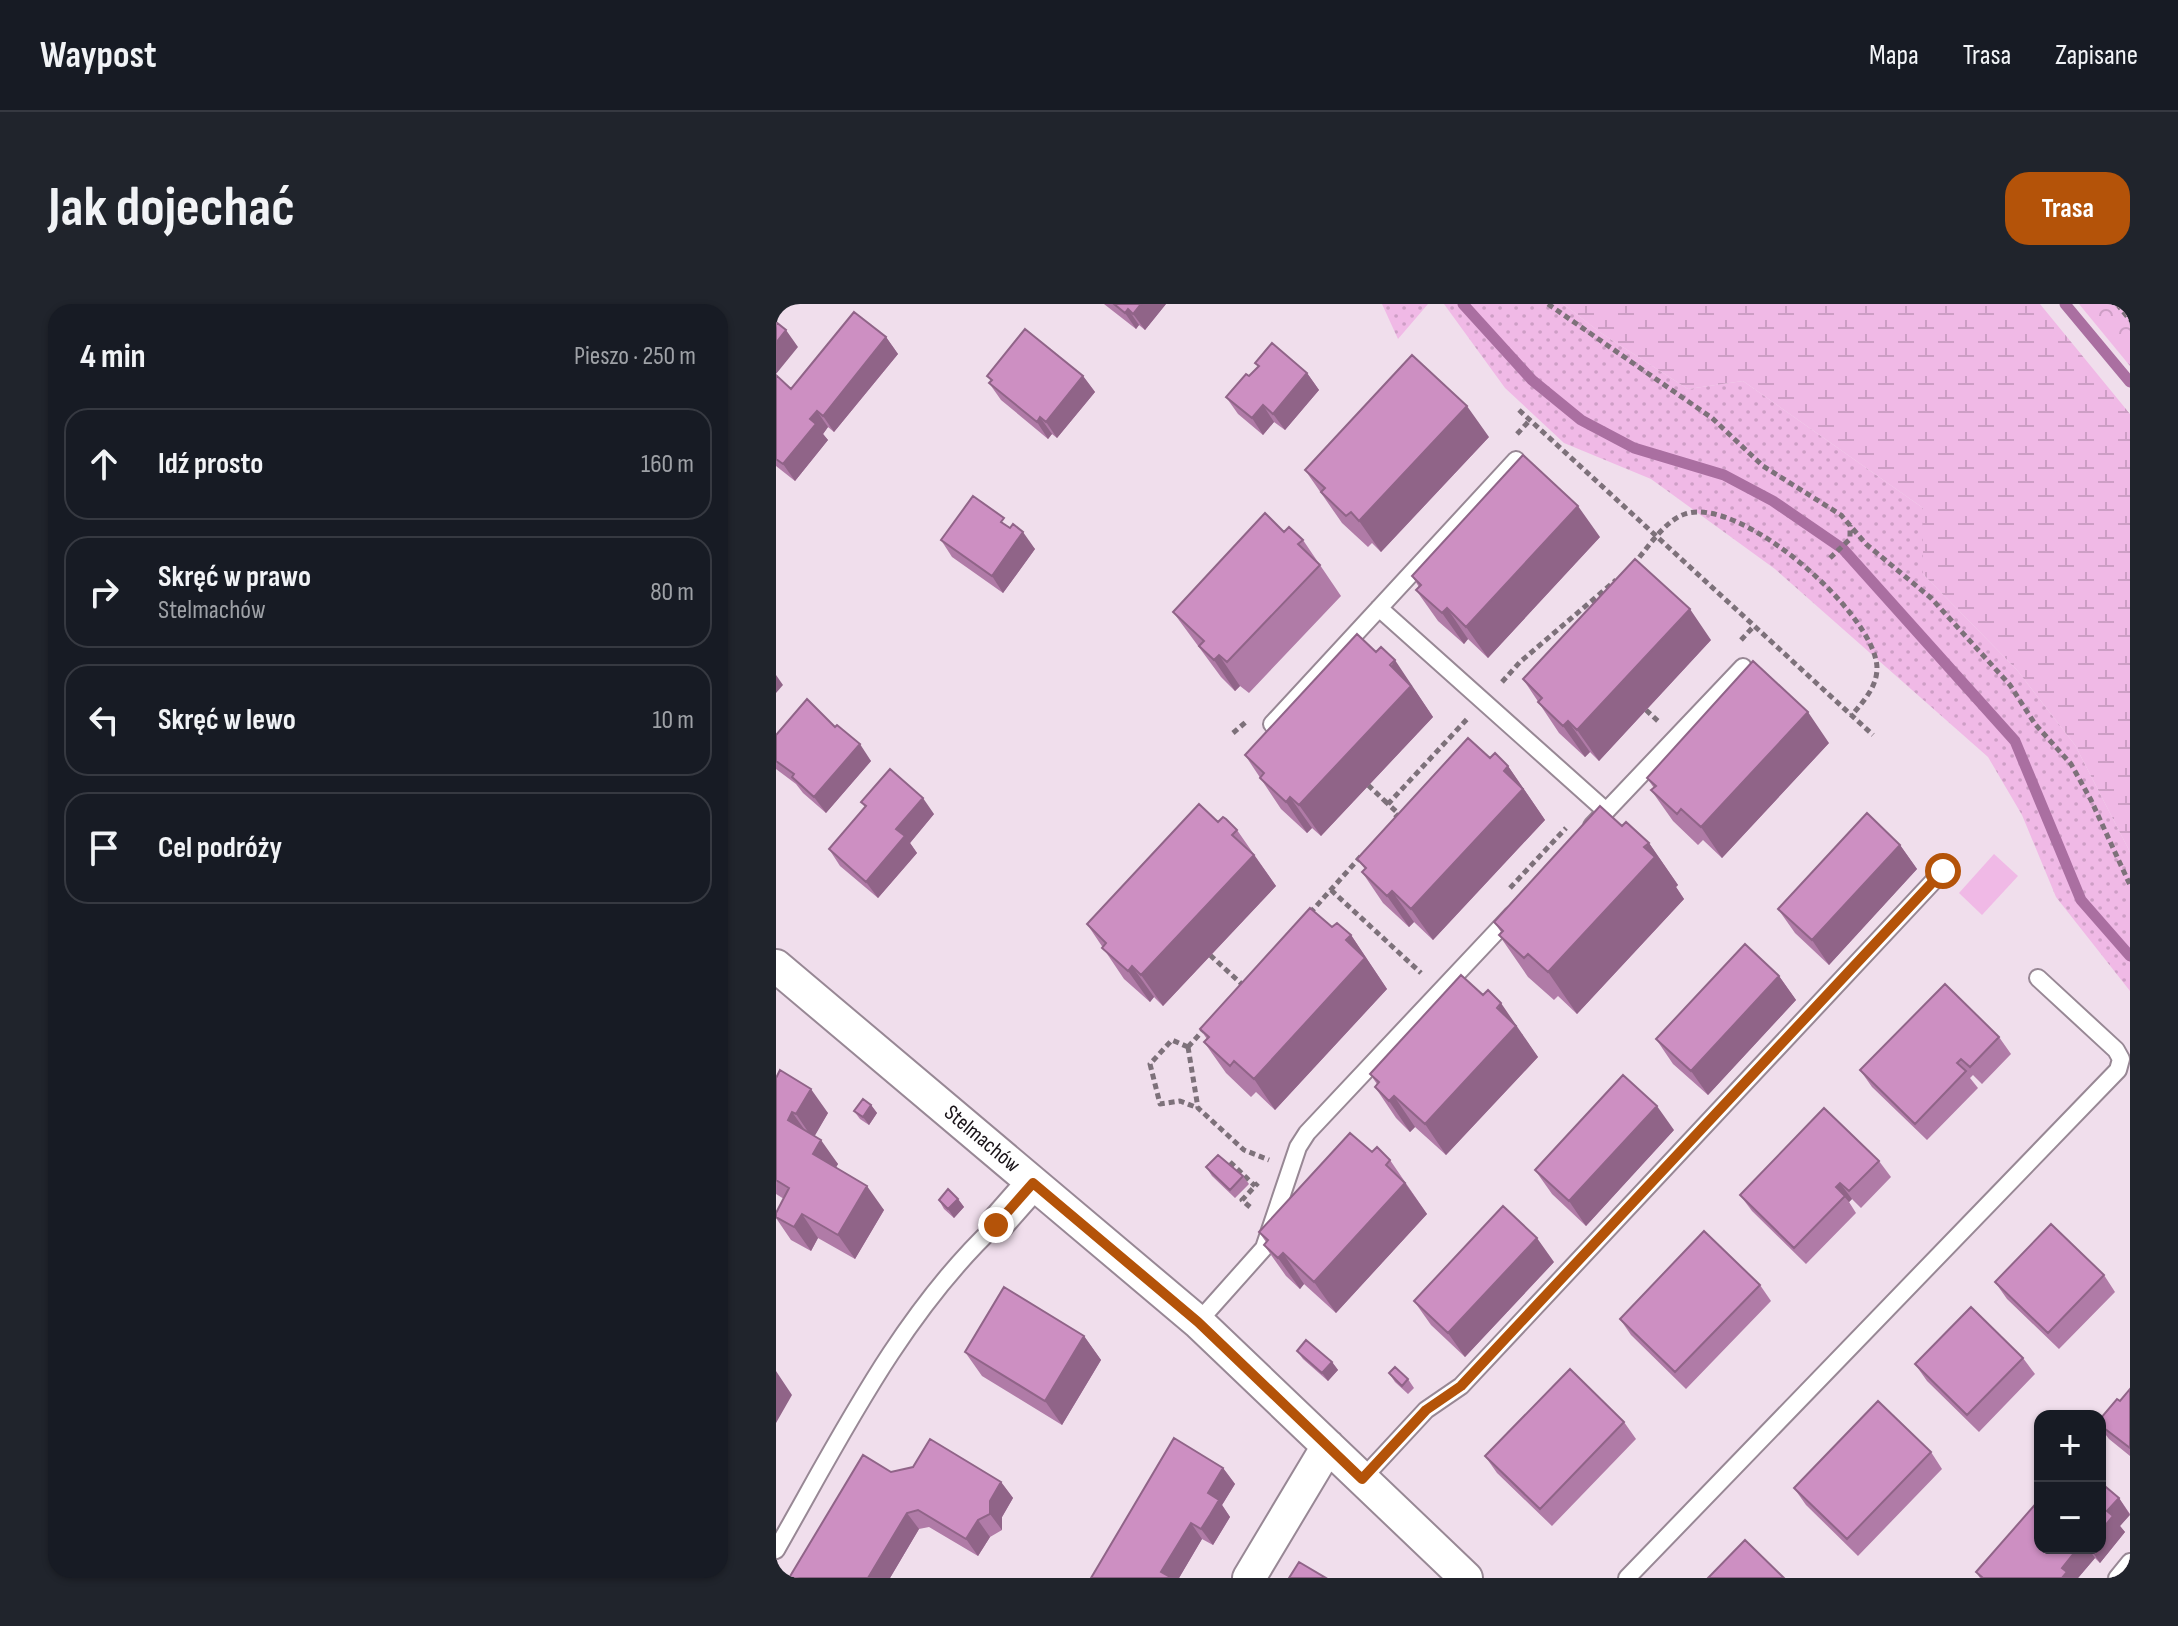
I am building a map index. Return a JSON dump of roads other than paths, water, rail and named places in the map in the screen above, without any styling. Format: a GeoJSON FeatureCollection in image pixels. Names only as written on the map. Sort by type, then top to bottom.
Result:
{"type":"FeatureCollection","features":[{"type":"Feature","properties":{"kind":"street","name":"Stelmachów"},"geometry":{"type":"LineString","coordinates":[[776,966],[1198,1322],[1466,1578]]}},
{"type":"Feature","properties":{"kind":"street"},"geometry":{"type":"LineString","coordinates":[[996,1225],[1033,1183]]}},
{"type":"Feature","properties":{"kind":"street"},"geometry":{"type":"LineString","coordinates":[[1249,1578],[1328,1446]]}},
{"type":"Feature","properties":{"kind":"lane"},"geometry":{"type":"LineString","coordinates":[[1272,724],[1516,460]]}},
{"type":"Feature","properties":{"kind":"lane"},"geometry":{"type":"LineString","coordinates":[[1379,608],[1606,811]]}},
{"type":"Feature","properties":{"kind":"lane"},"geometry":{"type":"LineString","coordinates":[[1585,834],[1743,667]]}},
{"type":"Feature","properties":{"kind":"lane"},"geometry":{"type":"LineString","coordinates":[[1362,1479],[1426,1410],[1461,1386],[1943,871]]}},
{"type":"Feature","properties":{"kind":"lane"},"geometry":{"type":"LineString","coordinates":[[1198,1322],[1264,1248],[1298,1147],[1307,1133],[1524,902]]}},
{"type":"Feature","properties":{"kind":"lane"},"geometry":{"type":"LineString","coordinates":[[1627,1578],[2118,1070],[2121,1059],[2116,1050],[2038,978]]}},
{"type":"Feature","properties":{"kind":"lane"},"geometry":{"type":"LineString","coordinates":[[776,1550],[884,1367],[934,1293],[965,1254],[996,1225]]}},
{"type":"Feature","properties":{"kind":"lane"},"geometry":{"type":"LineString","coordinates":[[2117,1578],[2130,1562]]}},
{"type":"Feature","properties":{"kind":"waterway"},"geometry":{"type":"LineString","coordinates":[[1463,304],[1532,380],[1581,420],[1634,448],[1724,475],[1773,501],[1843,549],[2015,741],[2081,900],[2130,956]]}},
{"type":"Feature","properties":{"kind":"waterway"},"geometry":{"type":"LineString","coordinates":[[2065,304],[2130,382]]}}]}
